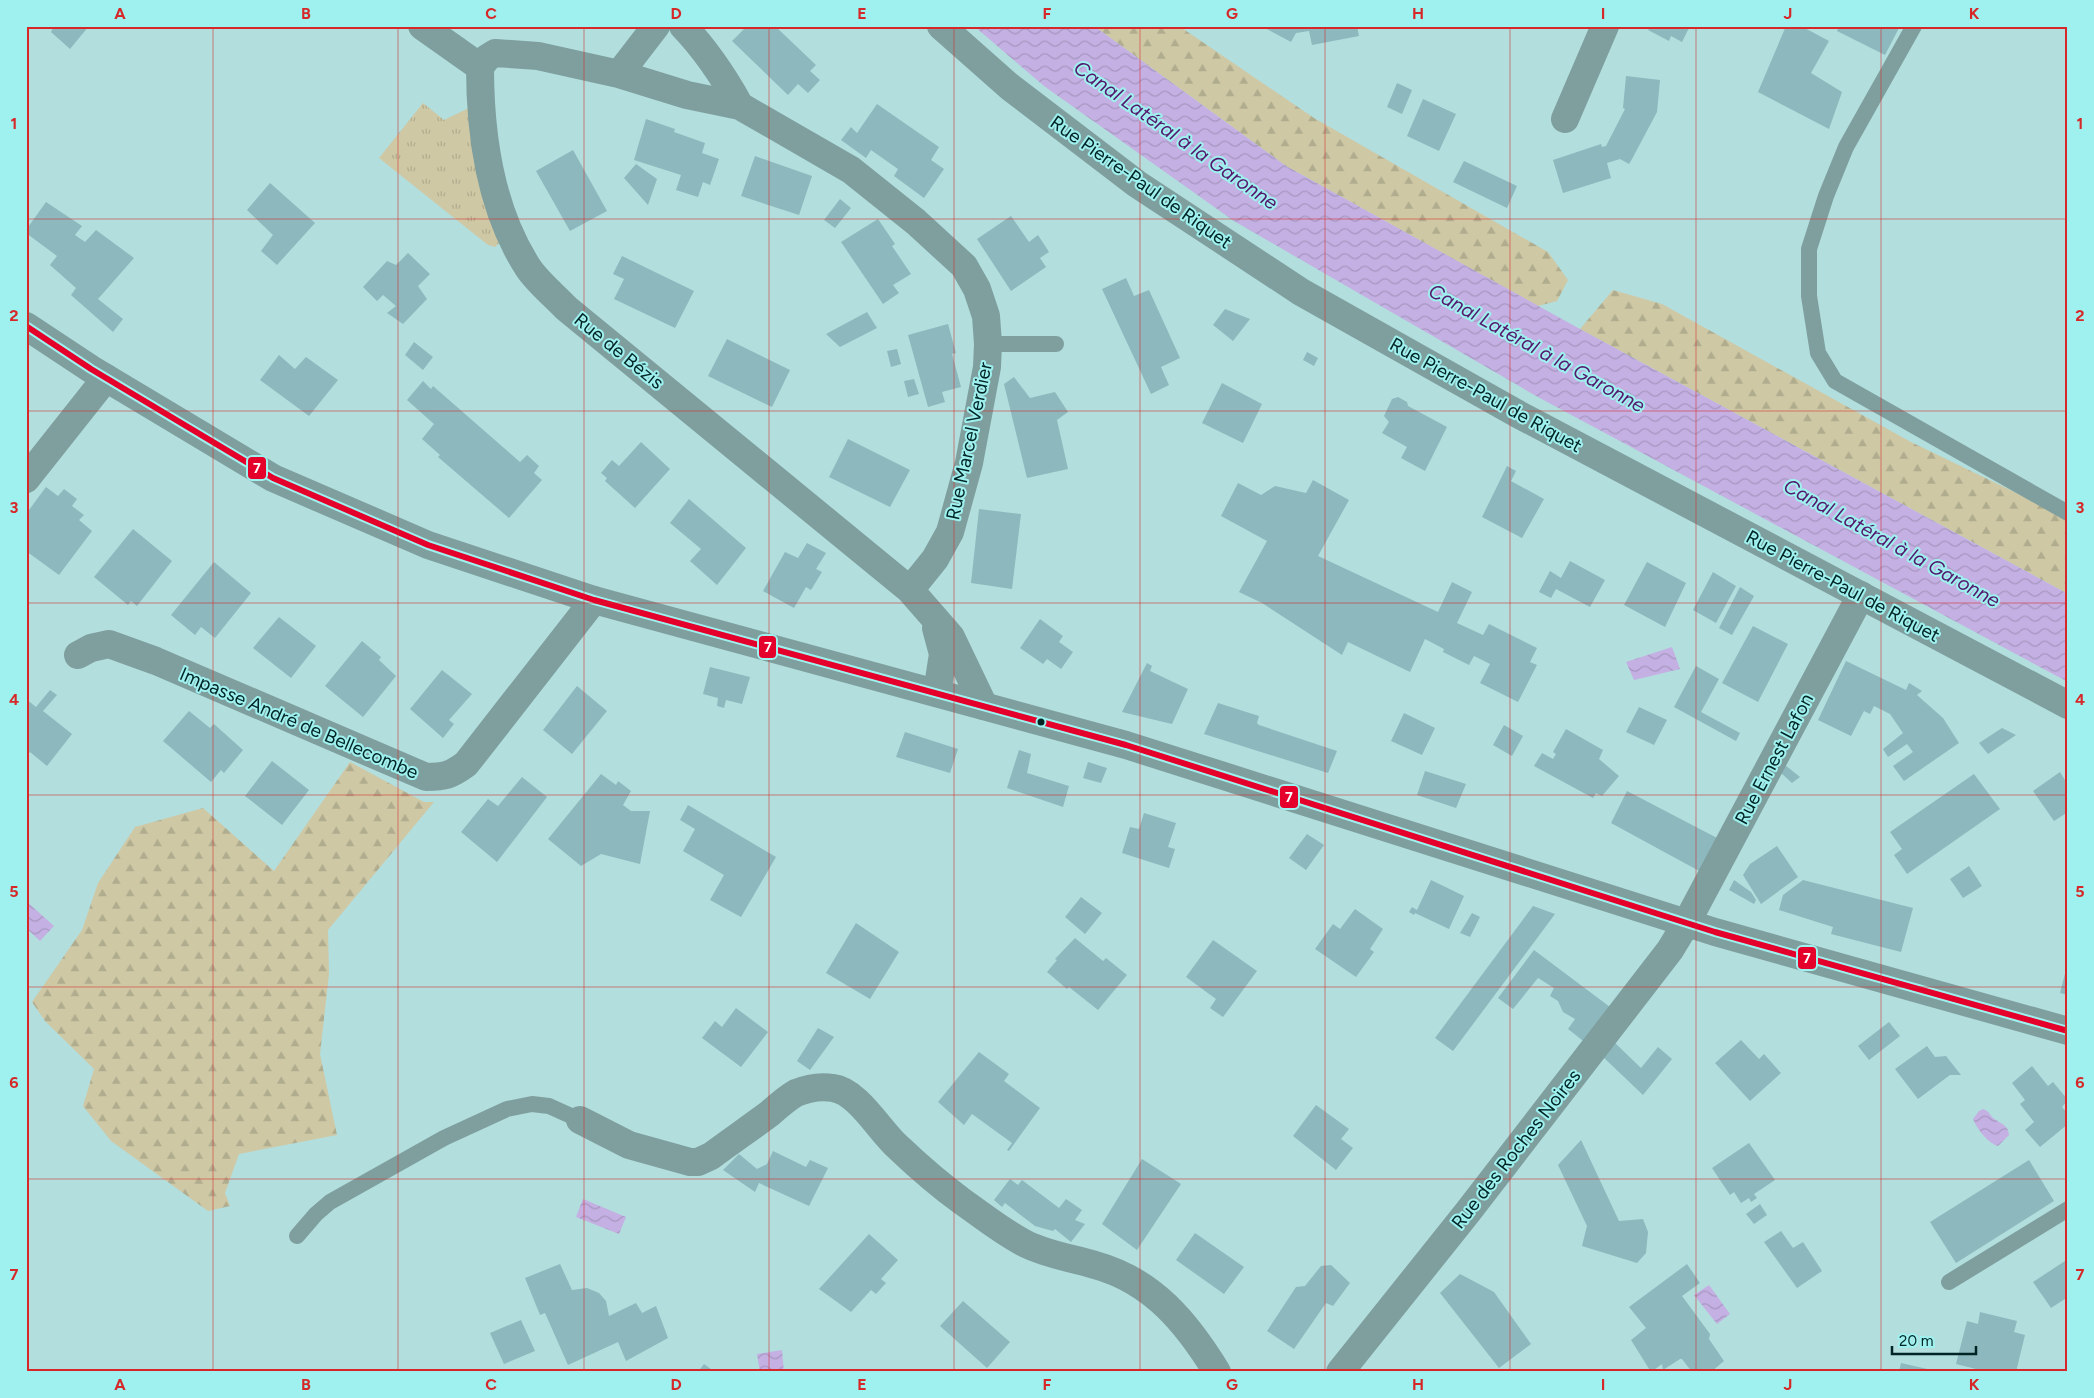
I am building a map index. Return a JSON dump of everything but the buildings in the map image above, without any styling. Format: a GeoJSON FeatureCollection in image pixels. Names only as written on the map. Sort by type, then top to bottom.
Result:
{"type":"FeatureCollection","features":[{"type":"Feature","properties":{"kind":"main road"},"geometry":{"type":"LineString","coordinates":[[26,326],[106,378],[273,478],[428,545],[594,600],[1126,745],[1725,935],[2068,1031]]}},
{"type":"Feature","properties":{"kind":"street"},"geometry":{"type":"LineString","coordinates":[[422,26],[480,67]]}},
{"type":"Feature","properties":{"kind":"street"},"geometry":{"type":"LineString","coordinates":[[619,74],[656,26]]}},
{"type":"Feature","properties":{"kind":"street"},"geometry":{"type":"LineString","coordinates":[[683,26],[705,51],[740,106]]}},
{"type":"Feature","properties":{"kind":"street","name":"Rue Pierre-Paul de Riquet"},"geometry":{"type":"LineString","coordinates":[[940,26],[1010,87],[1137,184],[1301,292],[1516,413],[2068,705]]}},
{"type":"Feature","properties":{"kind":"street"},"geometry":{"type":"LineString","coordinates":[[1565,118],[1605,26]]}},
{"type":"Feature","properties":{"kind":"street","name":"Rue Marcel Verdier"},"geometry":{"type":"LineString","coordinates":[[480,67],[487,58],[495,53],[538,56],[619,74],[687,96],[740,106],[851,170],[916,222],[964,266],[977,289],[986,316],[987,367],[969,463],[950,532],[935,559],[910,590]]}},
{"type":"Feature","properties":{"kind":"street","name":"Rue de Bézis"},"geometry":{"type":"LineString","coordinates":[[480,67],[480,100],[489,175],[513,242],[528,268],[566,308],[910,590],[951,638],[984,706]]}},
{"type":"Feature","properties":{"kind":"street"},"geometry":{"type":"LineString","coordinates":[[26,479],[106,378]]}},
{"type":"Feature","properties":{"kind":"street","name":"Rue Ernest Lafon"},"geometry":{"type":"LineString","coordinates":[[1687,922],[1861,596]]}},
{"type":"Feature","properties":{"kind":"street","name":"Impasse André de Bellecombe"},"geometry":{"type":"LineString","coordinates":[[78,655],[91,648],[109,644],[156,661],[426,777],[443,777],[454,773],[466,764],[594,600]]}},
{"type":"Feature","properties":{"kind":"street"},"geometry":{"type":"LineString","coordinates":[[929,611],[943,654],[937,692]]}},
{"type":"Feature","properties":{"kind":"street","name":"Rue des Roches Noires"},"geometry":{"type":"LineString","coordinates":[[1340,1372],[1581,1067],[1670,950],[1687,922]]}},
{"type":"Feature","properties":{"kind":"street"},"geometry":{"type":"LineString","coordinates":[[580,1120],[629,1145],[690,1162],[698,1162],[711,1156],[795,1094],[816,1087],[836,1088],[850,1096],[875,1120],[897,1147],[961,1200],[1006,1231],[1027,1244],[1063,1257],[1096,1265],[1118,1274],[1156,1295],[1185,1326],[1203,1349],[1217,1372]]}},
{"type":"Feature","properties":{"kind":"lane"},"geometry":{"type":"LineString","coordinates":[[1914,26],[1846,147],[1826,196],[1809,249],[1809,296],[1818,353],[1835,381],[2068,513]]}},
{"type":"Feature","properties":{"kind":"lane"},"geometry":{"type":"LineString","coordinates":[[988,344],[1056,344]]}},
{"type":"Feature","properties":{"kind":"lane"},"geometry":{"type":"LineString","coordinates":[[297,1236],[316,1214],[330,1202],[444,1138],[507,1109],[532,1104],[549,1106],[580,1120]]}},
{"type":"Feature","properties":{"kind":"lane"},"geometry":{"type":"LineString","coordinates":[[1949,1282],[2068,1209]]}},
{"type":"Feature","properties":{"kind":"green space"},"geometry":{"type":"Polygon","coordinates":[[[1094,26],[1179,26],[1314,118],[1548,252],[1568,280],[1557,301],[1538,306],[1286,166],[1094,26]]]}},
{"type":"Feature","properties":{"kind":"green space"},"geometry":{"type":"Polygon","coordinates":[[[423,103],[444,120],[469,108],[499,237],[499,243],[495,247],[488,245],[379,158],[423,103]]]}},
{"type":"Feature","properties":{"kind":"green space"},"geometry":{"type":"Polygon","coordinates":[[[1613,290],[1662,304],[1911,442],[2068,518],[2068,594],[1580,329],[1613,290]]]}},
{"type":"Feature","properties":{"kind":"green space"},"geometry":{"type":"Polygon","coordinates":[[[350,762],[424,802],[434,802],[328,930],[329,974],[320,1054],[337,1135],[239,1154],[225,1193],[230,1206],[208,1211],[111,1141],[83,1106],[94,1069],[45,1021],[32,1002],[82,930],[98,883],[135,827],[203,808],[274,871],[350,762]]]}},
{"type":"Feature","properties":{"kind":"water","name":"Canal Latéral à la Garonne"},"geometry":{"type":"Polygon","coordinates":[[[974,26],[1094,26],[1286,166],[1580,329],[2068,594],[2068,682],[1538,397],[1234,221],[1044,86],[974,26]]]}},
{"type":"Feature","properties":{"kind":"water"},"geometry":{"type":"Polygon","coordinates":[[[1672,647],[1680,669],[1634,680],[1626,662],[1672,647]]]}},
{"type":"Feature","properties":{"kind":"water"},"geometry":{"type":"Polygon","coordinates":[[[26,901],[54,926],[40,941],[26,928],[26,901]]]}},
{"type":"Feature","properties":{"kind":"water"},"geometry":{"type":"Polygon","coordinates":[[[1983,1109],[2008,1129],[2009,1135],[1998,1146],[1990,1142],[1983,1135],[1973,1119],[1983,1109]]]}},
{"type":"Feature","properties":{"kind":"water"},"geometry":{"type":"Polygon","coordinates":[[[583,1199],[626,1217],[619,1234],[576,1217],[583,1199]]]}},
{"type":"Feature","properties":{"kind":"water"},"geometry":{"type":"Polygon","coordinates":[[[1709,1285],[1730,1314],[1717,1324],[1694,1295],[1709,1285]]]}},
{"type":"Feature","properties":{"kind":"water"},"geometry":{"type":"Polygon","coordinates":[[[782,1350],[784,1372],[760,1372],[757,1354],[782,1350]]]}},
{"type":"Feature","properties":{"kind":"transit line","name":"7"},"geometry":{"type":"LineString","coordinates":[[26,326],[91,369],[273,478],[428,545],[594,600],[1126,745],[1715,932],[2068,1031]]}}]}
